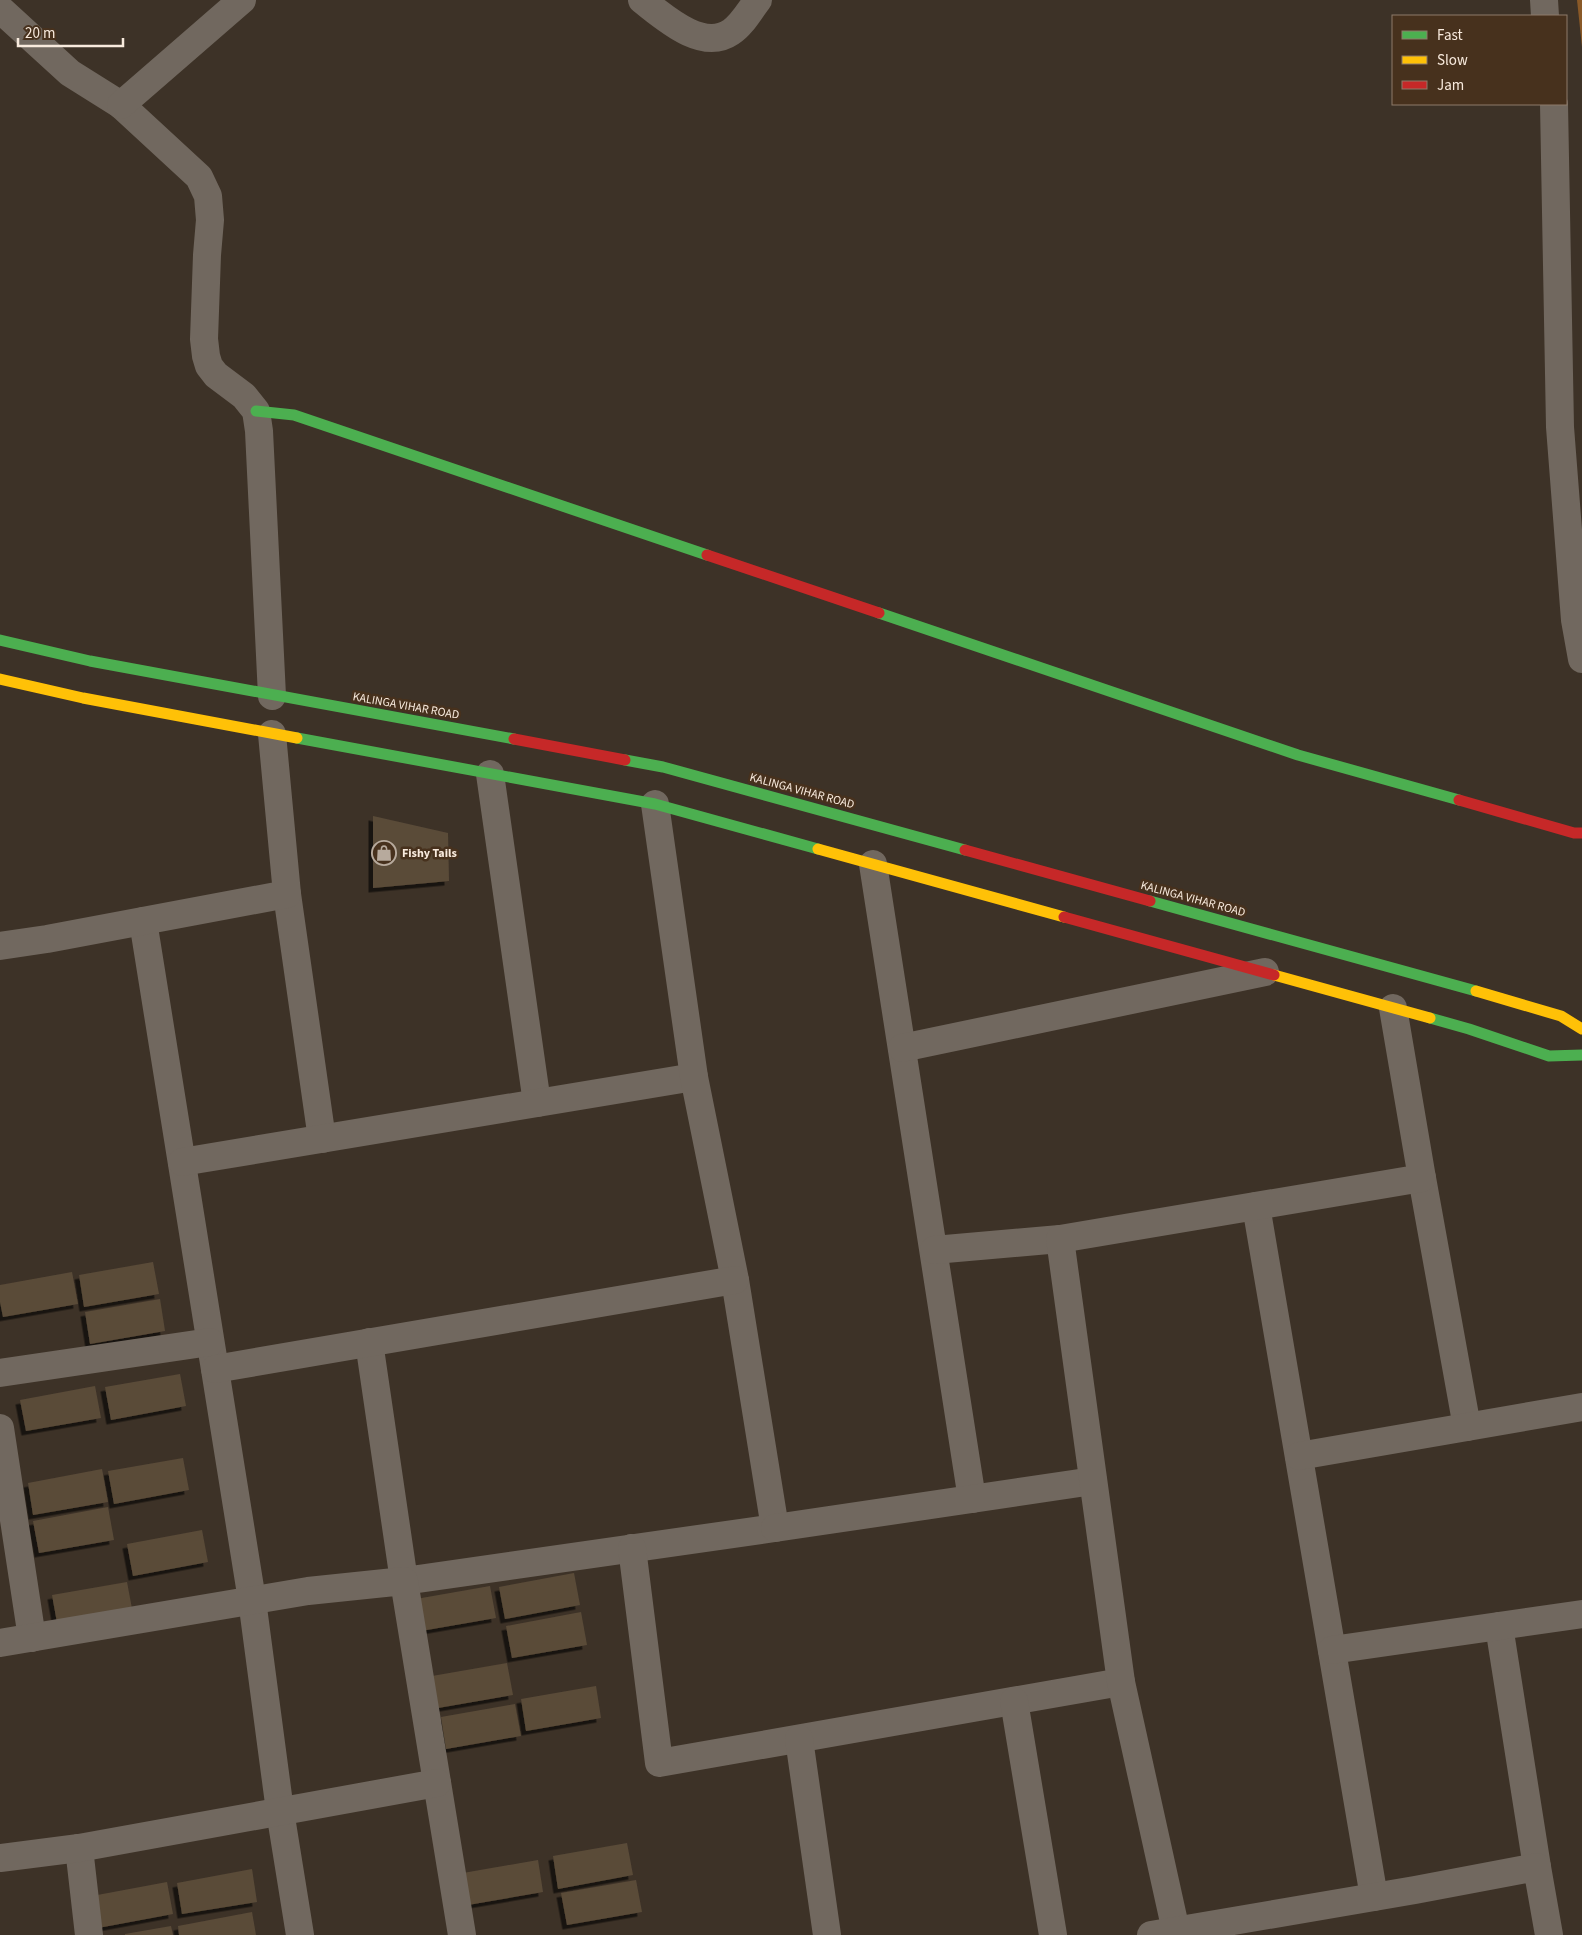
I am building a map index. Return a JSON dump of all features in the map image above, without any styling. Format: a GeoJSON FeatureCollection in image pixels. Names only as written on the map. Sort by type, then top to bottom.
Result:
{"type":"FeatureCollection","features":[{"type":"Feature","properties":{"kind":"street"},"geometry":{"type":"LineString","coordinates":[[121,105],[242,0]]}},
{"type":"Feature","properties":{"kind":"street"},"geometry":{"type":"LineString","coordinates":[[642,0],[671,22],[694,36],[711,39],[730,33],[758,0]]}},
{"type":"Feature","properties":{"kind":"street"},"geometry":{"type":"LineString","coordinates":[[1544,0],[1545,15]]}},
{"type":"Feature","properties":{"kind":"street"},"geometry":{"type":"LineString","coordinates":[[0,8],[70,73],[121,105],[199,177],[208,196],[210,220],[204,339],[206,356],[209,366],[216,375],[244,396],[256,411],[259,431],[272,696]]}},
{"type":"Feature","properties":{"kind":"street"},"geometry":{"type":"LineString","coordinates":[[1554,105],[1560,426],[1575,620],[1582,659]]}},
{"type":"Feature","properties":{"kind":"street"},"geometry":{"type":"LineString","coordinates":[[256,411],[294,415],[1298,755],[1574,833],[1582,833]]}},
{"type":"Feature","properties":{"kind":"street","name":"KALINGA VIHAR ROAD"},"geometry":{"type":"LineString","coordinates":[[0,640],[90,661],[662,772],[1478,992],[1561,1016],[1582,1029]]}},
{"type":"Feature","properties":{"kind":"street"},"geometry":{"type":"LineString","coordinates":[[0,679],[82,698],[490,774],[656,799],[873,864],[1469,1029],[1548,1056],[1582,1055]]}},
{"type":"Feature","properties":{"kind":"street"},"geometry":{"type":"LineString","coordinates":[[272,734],[287,894],[322,1139]]}},
{"type":"Feature","properties":{"kind":"street"},"geometry":{"type":"LineString","coordinates":[[490,774],[537,1103]]}},
{"type":"Feature","properties":{"kind":"street"},"geometry":{"type":"LineString","coordinates":[[656,799],[694,1077],[735,1280],[775,1528]]}},
{"type":"Feature","properties":{"kind":"street"},"geometry":{"type":"LineString","coordinates":[[873,864],[972,1499]]}},
{"type":"Feature","properties":{"kind":"street"},"geometry":{"type":"LineString","coordinates":[[0,946],[287,894]]}},
{"type":"Feature","properties":{"kind":"street"},"geometry":{"type":"LineString","coordinates":[[143,921],[252,1600],[280,1811],[300,1935]]}},
{"type":"Feature","properties":{"kind":"street"},"geometry":{"type":"LineString","coordinates":[[902,1048],[1265,972]]}},
{"type":"Feature","properties":{"kind":"street"},"geometry":{"type":"LineString","coordinates":[[1393,1008],[1467,1427]]}},
{"type":"Feature","properties":{"kind":"street"},"geometry":{"type":"LineString","coordinates":[[182,1162],[694,1077]]}},
{"type":"Feature","properties":{"kind":"street"},"geometry":{"type":"LineString","coordinates":[[934,1250],[1060,1239],[1422,1178]]}},
{"type":"Feature","properties":{"kind":"street"},"geometry":{"type":"LineString","coordinates":[[1256,1206],[1374,1897]]}},
{"type":"Feature","properties":{"kind":"street"},"geometry":{"type":"LineString","coordinates":[[1060,1239],[1121,1682],[1164,1933],[1537,1867]]}},
{"type":"Feature","properties":{"kind":"street"},"geometry":{"type":"LineString","coordinates":[[0,1373],[369,1342],[735,1280]]}},
{"type":"Feature","properties":{"kind":"street"},"geometry":{"type":"LineString","coordinates":[[369,1342],[404,1581],[462,1935]]}},
{"type":"Feature","properties":{"kind":"street"},"geometry":{"type":"LineString","coordinates":[[1299,1456],[1582,1407]]}},
{"type":"Feature","properties":{"kind":"street"},"geometry":{"type":"LineString","coordinates":[[0,1428],[32,1638]]}},
{"type":"Feature","properties":{"kind":"street"},"geometry":{"type":"LineString","coordinates":[[0,1643],[308,1591],[404,1581],[1093,1481]]}},
{"type":"Feature","properties":{"kind":"street"},"geometry":{"type":"LineString","coordinates":[[632,1548],[659,1763],[1121,1682]]}},
{"type":"Feature","properties":{"kind":"street"},"geometry":{"type":"LineString","coordinates":[[1332,1650],[1582,1614]]}},
{"type":"Feature","properties":{"kind":"street"},"geometry":{"type":"LineString","coordinates":[[1499,1626],[1549,1935]]}},
{"type":"Feature","properties":{"kind":"street"},"geometry":{"type":"LineString","coordinates":[[1014,1701],[1053,1935]]}},
{"type":"Feature","properties":{"kind":"street"},"geometry":{"type":"LineString","coordinates":[[799,1739],[827,1935]]}},
{"type":"Feature","properties":{"kind":"street"},"geometry":{"type":"LineString","coordinates":[[0,1858],[79,1848],[437,1783]]}},
{"type":"Feature","properties":{"kind":"street"},"geometry":{"type":"LineString","coordinates":[[79,1848],[89,1935]]}},
{"type":"Feature","properties":{"kind":"shaded area"},"geometry":{"type":"Polygon","coordinates":[[[1577,0],[1582,0],[1582,47],[1577,0]]]}},
{"type":"Feature","properties":{"kind":"building"},"geometry":{"type":"Polygon","coordinates":[[[373,816],[448,833],[449,881],[373,888],[373,816]]]}},
{"type":"Feature","properties":{"kind":"building"},"geometry":{"type":"Polygon","coordinates":[[[153,1262],[159,1294],[84,1307],[79,1275],[153,1262]]]}},
{"type":"Feature","properties":{"kind":"building"},"geometry":{"type":"Polygon","coordinates":[[[72,1272],[78,1304],[3,1317],[0,1302],[0,1285],[72,1272]]]}},
{"type":"Feature","properties":{"kind":"building"},"geometry":{"type":"Polygon","coordinates":[[[160,1299],[165,1331],[90,1344],[85,1312],[160,1299]]]}},
{"type":"Feature","properties":{"kind":"building"},"geometry":{"type":"Polygon","coordinates":[[[180,1374],[186,1406],[111,1420],[105,1387],[180,1374]]]}},
{"type":"Feature","properties":{"kind":"building"},"geometry":{"type":"Polygon","coordinates":[[[95,1386],[101,1418],[26,1431],[20,1400],[95,1386]]]}},
{"type":"Feature","properties":{"kind":"building"},"geometry":{"type":"Polygon","coordinates":[[[183,1458],[189,1490],[114,1504],[108,1471],[183,1458]]]}},
{"type":"Feature","properties":{"kind":"building"},"geometry":{"type":"Polygon","coordinates":[[[102,1469],[108,1502],[33,1515],[28,1483],[102,1469]]]}},
{"type":"Feature","properties":{"kind":"building"},"geometry":{"type":"Polygon","coordinates":[[[108,1507],[114,1540],[39,1553],[33,1521],[108,1507]]]}},
{"type":"Feature","properties":{"kind":"building"},"geometry":{"type":"Polygon","coordinates":[[[202,1530],[208,1562],[133,1576],[127,1544],[202,1530]]]}},
{"type":"Feature","properties":{"kind":"building"},"geometry":{"type":"Polygon","coordinates":[[[574,1573],[580,1605],[505,1619],[499,1587],[574,1573]]]}},
{"type":"Feature","properties":{"kind":"building"},"geometry":{"type":"Polygon","coordinates":[[[127,1582],[133,1614],[58,1628],[52,1595],[127,1582]]]}},
{"type":"Feature","properties":{"kind":"building"},"geometry":{"type":"Polygon","coordinates":[[[490,1586],[496,1618],[421,1631],[416,1599],[490,1586]]]}},
{"type":"Feature","properties":{"kind":"building"},"geometry":{"type":"Polygon","coordinates":[[[581,1612],[587,1645],[512,1658],[506,1626],[581,1612]]]}},
{"type":"Feature","properties":{"kind":"building"},"geometry":{"type":"Polygon","coordinates":[[[507,1663],[513,1695],[438,1708],[432,1676],[507,1663]]]}},
{"type":"Feature","properties":{"kind":"building"},"geometry":{"type":"Polygon","coordinates":[[[596,1686],[601,1718],[526,1731],[521,1699],[596,1686]]]}},
{"type":"Feature","properties":{"kind":"building"},"geometry":{"type":"Polygon","coordinates":[[[515,1704],[521,1736],[446,1749],[441,1717],[515,1704]]]}},
{"type":"Feature","properties":{"kind":"building"},"geometry":{"type":"Polygon","coordinates":[[[627,1843],[633,1875],[558,1889],[553,1856],[627,1843]]]}},
{"type":"Feature","properties":{"kind":"building"},"geometry":{"type":"Polygon","coordinates":[[[538,1860],[543,1892],[468,1905],[463,1873],[538,1860]]]}},
{"type":"Feature","properties":{"kind":"building"},"geometry":{"type":"Polygon","coordinates":[[[252,1869],[257,1902],[182,1914],[177,1883],[252,1869]]]}},
{"type":"Feature","properties":{"kind":"building"},"geometry":{"type":"Polygon","coordinates":[[[636,1880],[642,1912],[567,1925],[561,1893],[636,1880]]]}},
{"type":"Feature","properties":{"kind":"building"},"geometry":{"type":"Polygon","coordinates":[[[167,1882],[173,1914],[98,1928],[92,1896],[167,1882]]]}},
{"type":"Feature","properties":{"kind":"building"},"geometry":{"type":"Polygon","coordinates":[[[252,1912],[256,1935],[179,1935],[178,1926],[252,1912]]]}},
{"type":"Feature","properties":{"kind":"building"},"geometry":{"type":"Polygon","coordinates":[[[171,1926],[173,1935],[125,1935],[125,1934],[171,1926]]]}},
{"type":"Feature","properties":{"kind":"traffic: fast"},"geometry":{"type":"LineString","coordinates":[[256,411],[294,415],[707,555]]}},
{"type":"Feature","properties":{"kind":"traffic: fast"},"geometry":{"type":"LineString","coordinates":[[879,613],[1298,755],[1459,800]]}},
{"type":"Feature","properties":{"kind":"traffic: fast"},"geometry":{"type":"LineString","coordinates":[[0,640],[90,661],[514,739]]}},
{"type":"Feature","properties":{"kind":"traffic: fast"},"geometry":{"type":"LineString","coordinates":[[297,738],[655,804],[818,849]]}},
{"type":"Feature","properties":{"kind":"traffic: fast"},"geometry":{"type":"LineString","coordinates":[[625,760],[663,767],[965,850]]}},
{"type":"Feature","properties":{"kind":"traffic: fast"},"geometry":{"type":"LineString","coordinates":[[1150,901],[1476,991]]}},
{"type":"Feature","properties":{"kind":"traffic: fast"},"geometry":{"type":"LineString","coordinates":[[1430,1018],[1549,1056],[1582,1055]]}},
{"type":"Feature","properties":{"kind":"traffic: slow"},"geometry":{"type":"LineString","coordinates":[[0,679],[83,698],[297,738]]}},
{"type":"Feature","properties":{"kind":"traffic: slow"},"geometry":{"type":"LineString","coordinates":[[818,849],[1064,917]]}},
{"type":"Feature","properties":{"kind":"traffic: slow"},"geometry":{"type":"LineString","coordinates":[[1274,975],[1430,1018]]}},
{"type":"Feature","properties":{"kind":"traffic: slow"},"geometry":{"type":"LineString","coordinates":[[1476,991],[1561,1016],[1582,1029]]}},
{"type":"Feature","properties":{"kind":"traffic: jam"},"geometry":{"type":"LineString","coordinates":[[707,555],[879,613]]}},
{"type":"Feature","properties":{"kind":"traffic: jam"},"geometry":{"type":"LineString","coordinates":[[514,739],[625,760]]}},
{"type":"Feature","properties":{"kind":"traffic: jam"},"geometry":{"type":"LineString","coordinates":[[1459,800],[1574,833],[1582,833]]}},
{"type":"Feature","properties":{"kind":"traffic: jam"},"geometry":{"type":"LineString","coordinates":[[965,850],[1150,901]]}},
{"type":"Feature","properties":{"kind":"traffic: jam"},"geometry":{"type":"LineString","coordinates":[[1064,917],[1274,975]]}},
{"type":"Feature","properties":{"kind":"place","name":"Fishy Tails"},"geometry":{"type":"Point","coordinates":[384,853]}}]}
